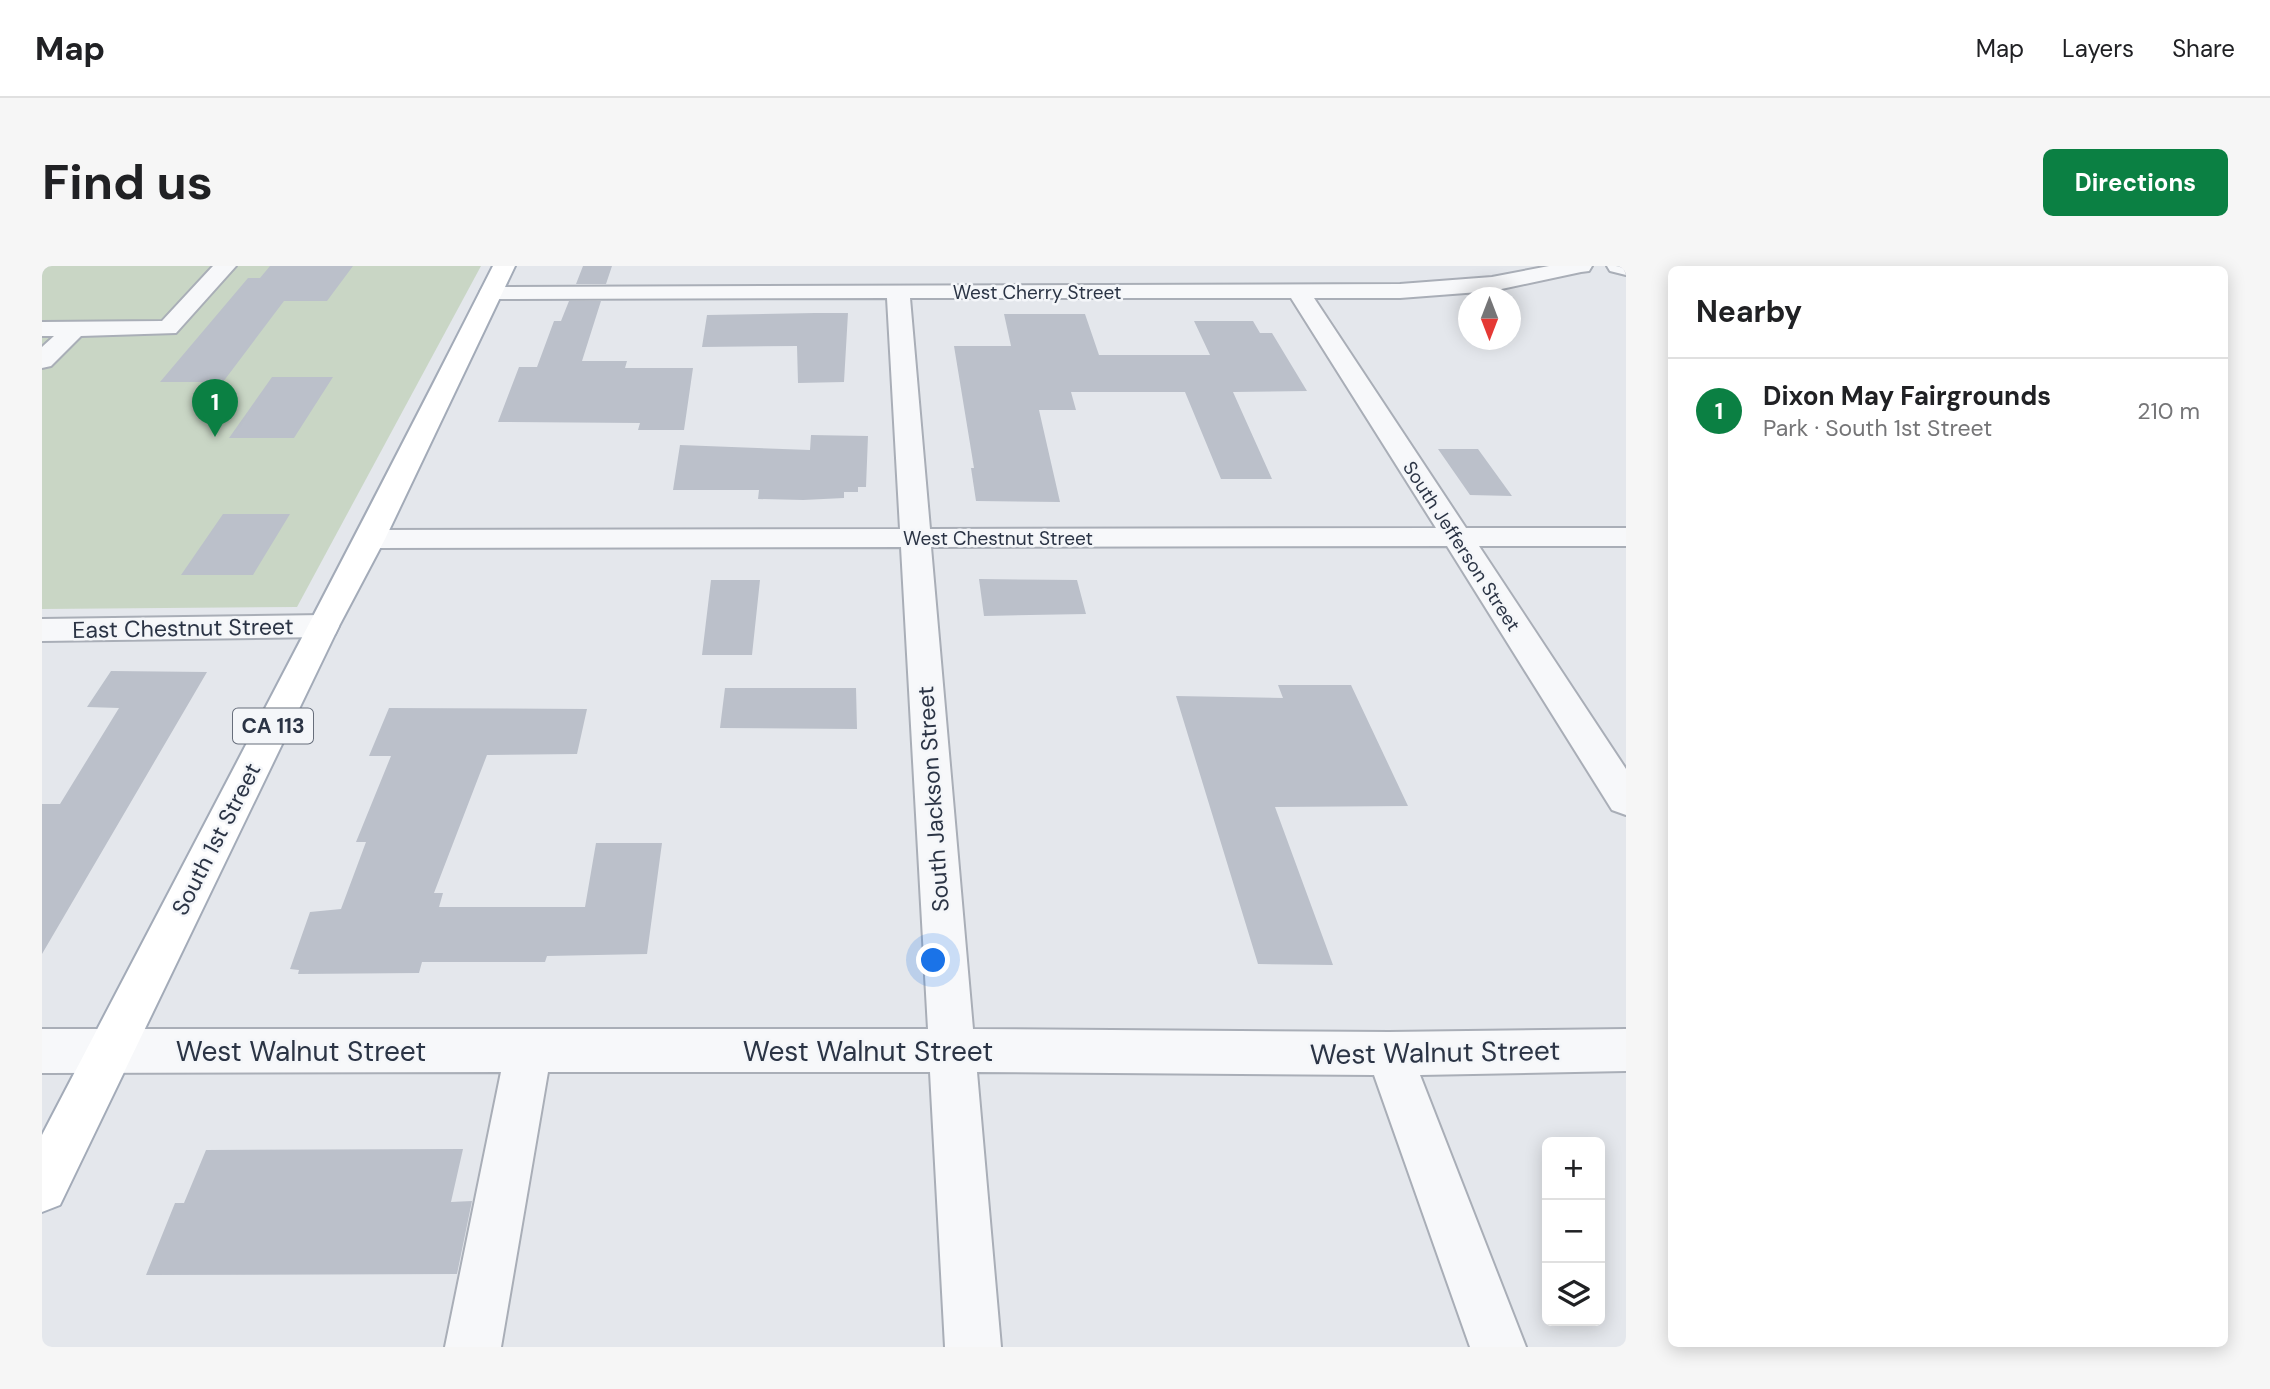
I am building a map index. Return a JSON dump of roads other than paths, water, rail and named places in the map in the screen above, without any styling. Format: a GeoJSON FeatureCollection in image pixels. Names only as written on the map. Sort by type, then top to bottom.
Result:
{"type":"FeatureCollection","features":[{"type":"Feature","properties":{"kind":"main road","name":"South 1st Street"},"geometry":{"type":"LineString","coordinates":[[42,1187],[323,626],[370,539],[497,279]]}},
{"type":"Feature","properties":{"kind":"street"},"geometry":{"type":"LineString","coordinates":[[42,329],[168,328],[225,266]]}},
{"type":"Feature","properties":{"kind":"street","name":"West Cherry Street"},"geometry":{"type":"LineString","coordinates":[[497,279],[898,292],[1400,291],[1492,284],[1581,266]]}},
{"type":"Feature","properties":{"kind":"street"},"geometry":{"type":"LineString","coordinates":[[1618,266],[1626,269]]}},
{"type":"Feature","properties":{"kind":"street","name":"South Jackson Street"},"geometry":{"type":"LineString","coordinates":[[898,292],[973,1347]]}},
{"type":"Feature","properties":{"kind":"street","name":"South Jefferson Street"},"geometry":{"type":"LineString","coordinates":[[1299,292],[1626,800]]}},
{"type":"Feature","properties":{"kind":"street"},"geometry":{"type":"LineString","coordinates":[[42,361],[74,329]]}},
{"type":"Feature","properties":{"kind":"street","name":"West Chestnut Street"},"geometry":{"type":"LineString","coordinates":[[370,539],[1626,537]]}},
{"type":"Feature","properties":{"kind":"street","name":"East Chestnut Street"},"geometry":{"type":"LineString","coordinates":[[42,630],[323,626]]}},
{"type":"Feature","properties":{"kind":"street","name":"West Walnut Street"},"geometry":{"type":"LineString","coordinates":[[42,1051],[950,1050],[1389,1054],[1626,1050]]}},
{"type":"Feature","properties":{"kind":"street"},"geometry":{"type":"LineString","coordinates":[[473,1347],[528,1052]]}},
{"type":"Feature","properties":{"kind":"street"},"geometry":{"type":"LineString","coordinates":[[1389,1054],[1498,1347]]}},
{"type":"Feature","properties":{"kind":"place","name":"Dixon May Fairgrounds"},"geometry":{"type":"Point","coordinates":[215,437]}}]}
